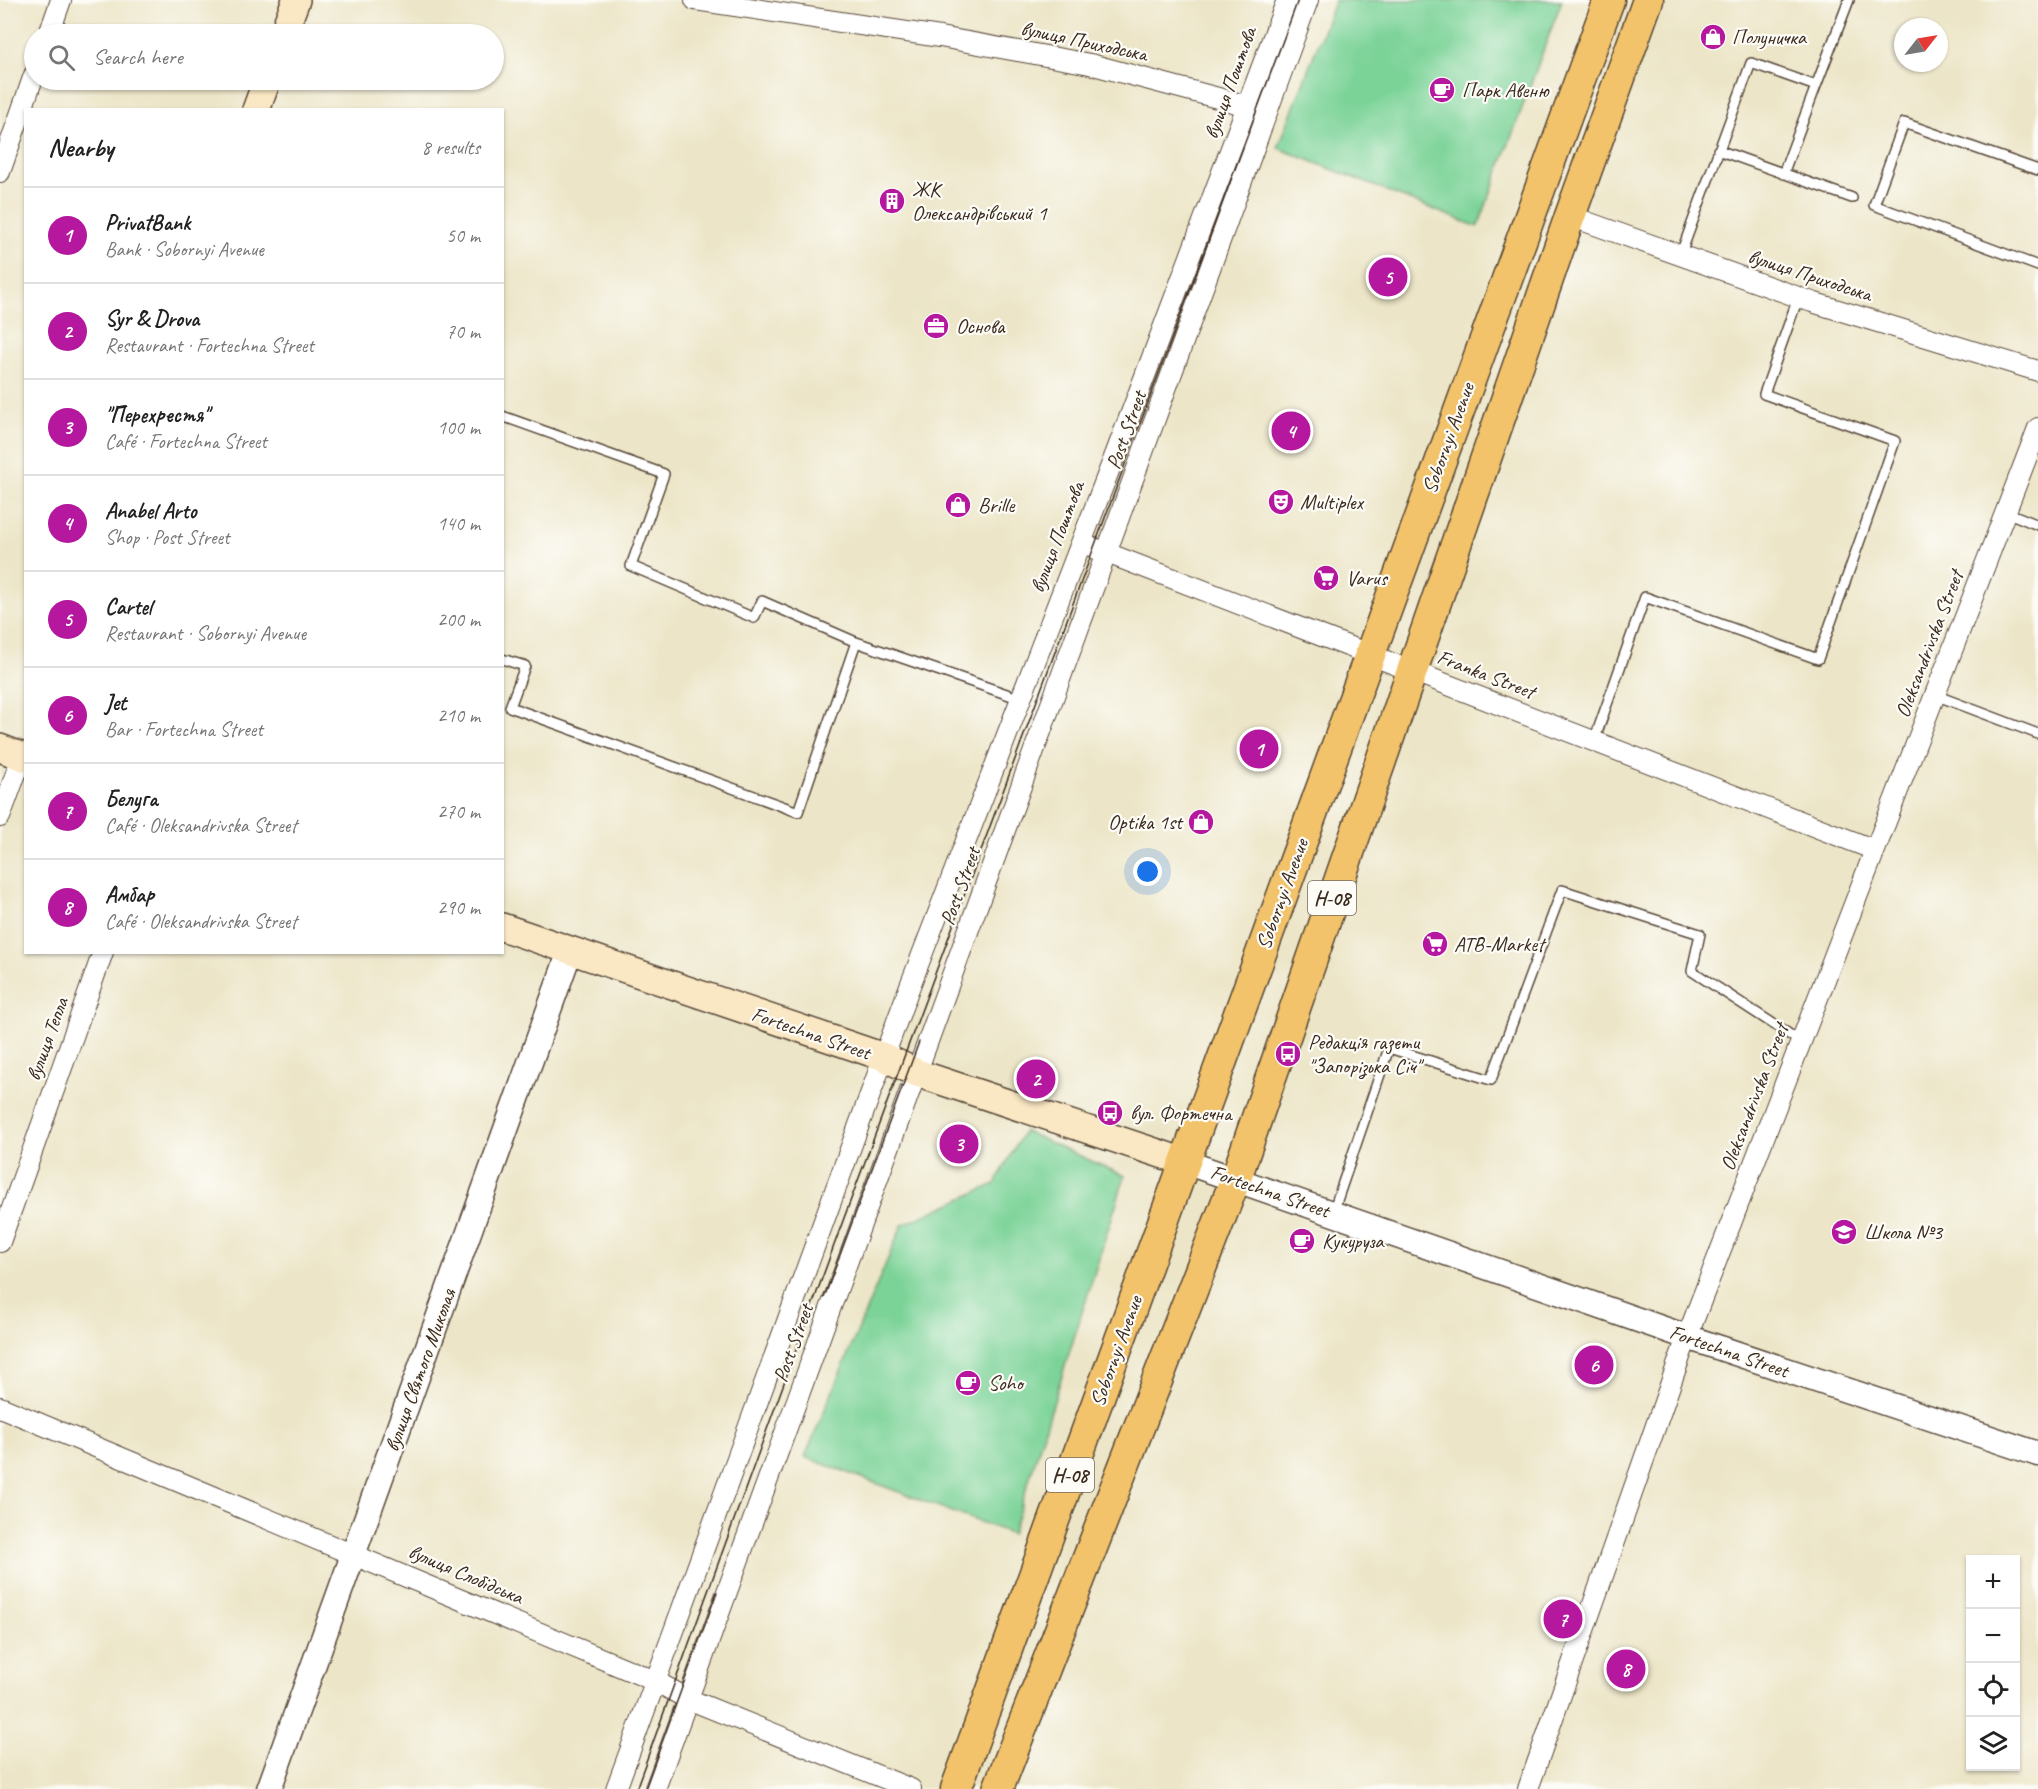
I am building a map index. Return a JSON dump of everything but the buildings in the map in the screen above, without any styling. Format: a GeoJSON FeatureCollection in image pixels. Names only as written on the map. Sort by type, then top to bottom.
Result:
{"type":"FeatureCollection","features":[{"type":"Feature","properties":{"kind":"main road"},"geometry":{"type":"LineString","coordinates":[[287,24],[296,0]]}},
{"type":"Feature","properties":{"kind":"main road","name":"Sobornyi Avenue"},"geometry":{"type":"LineString","coordinates":[[956,1789],[1368,655],[1609,0]]}},
{"type":"Feature","properties":{"kind":"main road","name":"Sobornyi Avenue"},"geometry":{"type":"LineString","coordinates":[[998,1789],[1236,1178],[1570,216],[1648,0]]}},
{"type":"Feature","properties":{"kind":"main road"},"geometry":{"type":"LineString","coordinates":[[257,108],[263,90]]}},
{"type":"Feature","properties":{"kind":"main road","name":"Fortechna Street"},"geometry":{"type":"LineString","coordinates":[[504,928],[884,1057],[917,1073],[1185,1162]]}},
{"type":"Feature","properties":{"kind":"street"},"geometry":{"type":"LineString","coordinates":[[53,24],[61,0]]}},
{"type":"Feature","properties":{"kind":"street","name":"вулиця Приходська"},"geometry":{"type":"LineString","coordinates":[[695,0],[939,37],[1090,64],[1248,106]]}},
{"type":"Feature","properties":{"kind":"street","name":"вулиця Поштова"},"geometry":{"type":"LineString","coordinates":[[884,1057],[1287,0]]}},
{"type":"Feature","properties":{"kind":"street","name":"Post Street"},"geometry":{"type":"LineString","coordinates":[[656,1789],[1308,0]]}},
{"type":"Feature","properties":{"kind":"street"},"geometry":{"type":"LineString","coordinates":[[0,172],[29,90]]}},
{"type":"Feature","properties":{"kind":"street","name":"вулиця Приходська"},"geometry":{"type":"LineString","coordinates":[[1570,216],[1798,298],[2038,371]]}},
{"type":"Feature","properties":{"kind":"street","name":"Oleksandrivska Street"},"geometry":{"type":"LineString","coordinates":[[1528,1789],[1687,1337],[2038,428]]}},
{"type":"Feature","properties":{"kind":"street","name":"Franka Street"},"geometry":{"type":"LineString","coordinates":[[1079,543],[1875,850]]}},
{"type":"Feature","properties":{"kind":"street"},"geometry":{"type":"LineString","coordinates":[[0,817],[18,753]]}},
{"type":"Feature","properties":{"kind":"street","name":"вулиця Святого Миколая"},"geometry":{"type":"LineString","coordinates":[[269,1789],[570,951]]}},
{"type":"Feature","properties":{"kind":"street","name":"вулиця Тепла"},"geometry":{"type":"LineString","coordinates":[[0,1242],[102,954]]}},
{"type":"Feature","properties":{"kind":"street","name":"Post Street"},"geometry":{"type":"LineString","coordinates":[[616,1789],[884,1057]]}},
{"type":"Feature","properties":{"kind":"street","name":"Fortechna Street"},"geometry":{"type":"LineString","coordinates":[[1185,1162],[1687,1337],[2038,1454]]}},
{"type":"Feature","properties":{"kind":"street","name":"вулиця Слобідська"},"geometry":{"type":"LineString","coordinates":[[0,1407],[355,1553],[655,1681],[688,1699],[911,1789]]}},
{"type":"Feature","properties":{"kind":"lane"},"geometry":{"type":"LineString","coordinates":[[1783,174],[1849,0]]}},
{"type":"Feature","properties":{"kind":"lane"},"geometry":{"type":"LineString","coordinates":[[1680,256],[1751,63],[1816,86]]}},
{"type":"Feature","properties":{"kind":"lane"},"geometry":{"type":"LineString","coordinates":[[2038,170],[1904,123],[1874,205],[2038,266]]}},
{"type":"Feature","properties":{"kind":"lane"},"geometry":{"type":"LineString","coordinates":[[1718,150],[1852,198]]}},
{"type":"Feature","properties":{"kind":"lane"},"geometry":{"type":"LineString","coordinates":[[1594,741],[1645,597],[1818,659],[1895,441],[1764,394],[1798,298]]}},
{"type":"Feature","properties":{"kind":"lane"},"geometry":{"type":"LineString","coordinates":[[504,417],[664,474],[631,566],[754,618],[762,601],[856,642],[1022,699]]}},
{"type":"Feature","properties":{"kind":"lane"},"geometry":{"type":"LineString","coordinates":[[2006,512],[2038,525]]}},
{"type":"Feature","properties":{"kind":"lane"},"geometry":{"type":"LineString","coordinates":[[504,660],[525,666],[510,707],[798,812],[856,642]]}},
{"type":"Feature","properties":{"kind":"lane"},"geometry":{"type":"LineString","coordinates":[[1935,695],[2038,734]]}},
{"type":"Feature","properties":{"kind":"lane"},"geometry":{"type":"LineString","coordinates":[[1333,1212],[1389,1048],[1491,1080],[1562,890],[1700,934],[1692,971],[1801,1042]]}},
{"type":"Feature","properties":{"kind":"green space"},"geometry":{"type":"Polygon","coordinates":[[[1335,0],[1562,0],[1478,227],[1278,148],[1335,0]]]}},
{"type":"Feature","properties":{"kind":"green space"},"geometry":{"type":"Polygon","coordinates":[[[1024,1131],[1125,1176],[1012,1534],[805,1457],[902,1225],[995,1184],[1024,1131]]]}},
{"type":"Feature","properties":{"kind":"tram line"},"geometry":{"type":"LineString","coordinates":[[636,1789],[844,1218],[1298,0]]}},
{"type":"Feature","properties":{"kind":"tram line"},"geometry":{"type":"LineString","coordinates":[[824,1298],[919,1042]]}},
{"type":"Feature","properties":{"kind":"tram line"},"geometry":{"type":"LineString","coordinates":[[645,1789],[717,1592]]}},
{"type":"Feature","properties":{"kind":"place","name":"Полуничка"},"geometry":{"type":"Point","coordinates":[1713,37]}},
{"type":"Feature","properties":{"kind":"place","name":"Парк Авеню"},"geometry":{"type":"Point","coordinates":[1442,90]}},
{"type":"Feature","properties":{"kind":"place","name":"ЖК Олександрівський 1"},"geometry":{"type":"Point","coordinates":[892,201]}},
{"type":"Feature","properties":{"kind":"place","name":"Cartel"},"geometry":{"type":"Point","coordinates":[1388,277]}},
{"type":"Feature","properties":{"kind":"place","name":"Основа"},"geometry":{"type":"Point","coordinates":[936,326]}},
{"type":"Feature","properties":{"kind":"place","name":"Anabel Arto"},"geometry":{"type":"Point","coordinates":[1291,431]}},
{"type":"Feature","properties":{"kind":"place","name":"Multiplex"},"geometry":{"type":"Point","coordinates":[1281,502]}},
{"type":"Feature","properties":{"kind":"place","name":"Brille"},"geometry":{"type":"Point","coordinates":[958,505]}},
{"type":"Feature","properties":{"kind":"place","name":"Varus"},"geometry":{"type":"Point","coordinates":[1326,578]}},
{"type":"Feature","properties":{"kind":"place","name":"PrivatBank"},"geometry":{"type":"Point","coordinates":[1259,749]}},
{"type":"Feature","properties":{"kind":"place","name":"Оptika 1st"},"geometry":{"type":"Point","coordinates":[1201,822]}},
{"type":"Feature","properties":{"kind":"place","name":"ATB-Market"},"geometry":{"type":"Point","coordinates":[1435,944]}},
{"type":"Feature","properties":{"kind":"place","name":"Редакція газети \"Запорізька Січ\""},"geometry":{"type":"Point","coordinates":[1288,1054]}},
{"type":"Feature","properties":{"kind":"place","name":"Syr & Drova"},"geometry":{"type":"Point","coordinates":[1036,1079]}},
{"type":"Feature","properties":{"kind":"place","name":"вул. Фортечна"},"geometry":{"type":"Point","coordinates":[1110,1113]}},
{"type":"Feature","properties":{"kind":"place","name":"\"Перехрестя\""},"geometry":{"type":"Point","coordinates":[959,1144]}},
{"type":"Feature","properties":{"kind":"place","name":"Школа №3"},"geometry":{"type":"Point","coordinates":[1844,1232]}},
{"type":"Feature","properties":{"kind":"place","name":"Кукуруза"},"geometry":{"type":"Point","coordinates":[1302,1241]}},
{"type":"Feature","properties":{"kind":"place","name":"Jet"},"geometry":{"type":"Point","coordinates":[1594,1365]}},
{"type":"Feature","properties":{"kind":"place","name":"Soho"},"geometry":{"type":"Point","coordinates":[968,1383]}},
{"type":"Feature","properties":{"kind":"place","name":"Белуга"},"geometry":{"type":"Point","coordinates":[1563,1619]}},
{"type":"Feature","properties":{"kind":"place","name":"Амбар"},"geometry":{"type":"Point","coordinates":[1626,1669]}}]}
